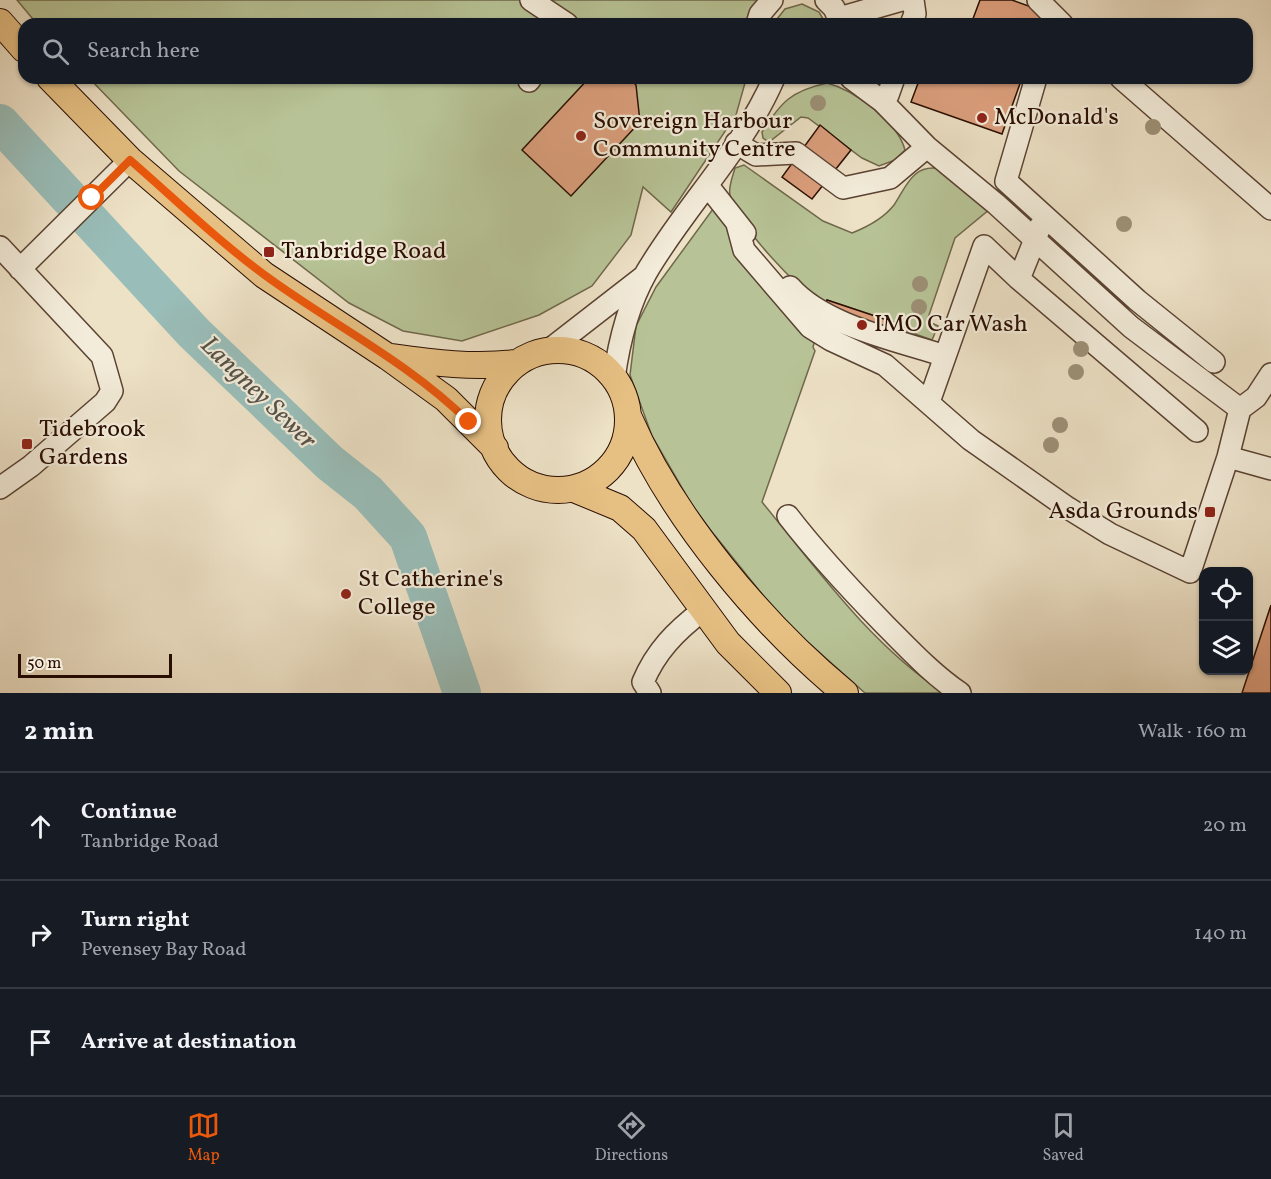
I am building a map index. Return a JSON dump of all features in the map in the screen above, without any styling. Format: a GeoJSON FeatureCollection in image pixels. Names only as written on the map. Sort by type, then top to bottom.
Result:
{"type":"FeatureCollection","features":[{"type":"Feature","properties":{"kind":"main road"},"geometry":{"type":"LineString","coordinates":[[0,22],[18,42]]}},
{"type":"Feature","properties":{"kind":"main road"},"geometry":{"type":"LineString","coordinates":[[56,84],[130,160],[264,275],[388,357],[449,402],[495,448]]}},
{"type":"Feature","properties":{"kind":"main road"},"geometry":{"type":"LineString","coordinates":[[388,357],[447,365],[494,366],[516,363],[549,350],[567,350],[585,355],[601,364],[623,392],[629,418],[645,455],[664,487],[739,588],[824,675],[845,693]]}},
{"type":"Feature","properties":{"kind":"main road"},"geometry":{"type":"LineString","coordinates":[[516,363],[499,382],[491,400],[488,420],[500,459],[515,475],[533,486],[553,490],[574,489],[595,480],[611,466],[623,447],[629,418]]}},
{"type":"Feature","properties":{"kind":"main road"},"geometry":{"type":"LineString","coordinates":[[574,489],[620,508],[644,529],[702,611],[728,643],[778,693]]}},
{"type":"Feature","properties":{"kind":"street"},"geometry":{"type":"LineString","coordinates":[[531,0],[558,18]]}},
{"type":"Feature","properties":{"kind":"street"},"geometry":{"type":"LineString","coordinates":[[759,18],[772,0]]}},
{"type":"Feature","properties":{"kind":"street"},"geometry":{"type":"LineString","coordinates":[[826,0],[838,18]]}},
{"type":"Feature","properties":{"kind":"street"},"geometry":{"type":"LineString","coordinates":[[849,18],[902,0]]}},
{"type":"Feature","properties":{"kind":"street"},"geometry":{"type":"LineString","coordinates":[[913,0],[913,18]]}},
{"type":"Feature","properties":{"kind":"street"},"geometry":{"type":"LineString","coordinates":[[1038,0],[1053,18]]}},
{"type":"Feature","properties":{"kind":"street"},"geometry":{"type":"LineString","coordinates":[[614,378],[619,341],[645,276],[671,234],[708,186],[765,98],[771,84]]}},
{"type":"Feature","properties":{"kind":"street"},"geometry":{"type":"LineString","coordinates":[[859,84],[882,101],[927,147],[965,177],[1131,327],[1240,409]]}},
{"type":"Feature","properties":{"kind":"street"},"geometry":{"type":"LineString","coordinates":[[882,101],[888,95],[892,84]]}},
{"type":"Feature","properties":{"kind":"street"},"geometry":{"type":"LineString","coordinates":[[1034,84],[1006,181],[1137,300],[1215,362]]}},
{"type":"Feature","properties":{"kind":"street"},"geometry":{"type":"LineString","coordinates":[[1128,84],[1271,208]]}},
{"type":"Feature","properties":{"kind":"street"},"geometry":{"type":"LineString","coordinates":[[736,143],[756,155],[796,153],[843,188],[890,178],[927,147]]}},
{"type":"Feature","properties":{"kind":"street"},"geometry":{"type":"LineString","coordinates":[[20,268],[130,160]]}},
{"type":"Feature","properties":{"kind":"street"},"geometry":{"type":"LineString","coordinates":[[708,186],[801,299],[823,313],[900,343],[945,357]]}},
{"type":"Feature","properties":{"kind":"street"},"geometry":{"type":"LineString","coordinates":[[1019,279],[1044,215]]}},
{"type":"Feature","properties":{"kind":"street"},"geometry":{"type":"LineString","coordinates":[[737,224],[744,250],[810,327],[885,365],[971,440],[1077,513],[1110,534],[1197,574],[1240,409],[1256,397],[1271,374]]}},
{"type":"Feature","properties":{"kind":"street"},"geometry":{"type":"LineString","coordinates":[[929,402],[984,246],[1019,279],[1119,362],[1158,399],[1197,431]]}},
{"type":"Feature","properties":{"kind":"street"},"geometry":{"type":"LineString","coordinates":[[0,247],[102,356],[112,391],[105,402],[31,466],[0,488]]}},
{"type":"Feature","properties":{"kind":"street"},"geometry":{"type":"LineString","coordinates":[[549,350],[645,276]]}},
{"type":"Feature","properties":{"kind":"street"},"geometry":{"type":"LineString","coordinates":[[1119,362],[1137,300]]}},
{"type":"Feature","properties":{"kind":"street"},"geometry":{"type":"LineString","coordinates":[[1228,458],[1271,469]]}},
{"type":"Feature","properties":{"kind":"street"},"geometry":{"type":"LineString","coordinates":[[788,516],[821,559],[933,673],[960,693]]}},
{"type":"Feature","properties":{"kind":"street"},"geometry":{"type":"LineString","coordinates":[[650,693],[643,681],[650,665],[675,632],[702,611]]}},
{"type":"Feature","properties":{"kind":"green space"},"geometry":{"type":"Polygon","coordinates":[[[17,0],[757,0],[747,18],[32,18],[17,0]]]}},
{"type":"Feature","properties":{"kind":"green space"},"geometry":{"type":"Polygon","coordinates":[[[802,4],[819,12],[822,18],[778,18],[785,9],[802,4]]]}},
{"type":"Feature","properties":{"kind":"green space"},"geometry":{"type":"Polygon","coordinates":[[[95,84],[745,84],[736,115],[671,212],[643,187],[631,235],[592,286],[539,315],[462,341],[403,331],[349,303],[179,171],[95,84]]]}},
{"type":"Feature","properties":{"kind":"green space"},"geometry":{"type":"Polygon","coordinates":[[[830,84],[850,92],[862,100],[894,129],[905,150],[895,160],[879,166],[862,158],[808,118],[801,117],[769,142],[763,138],[762,132],[781,105],[796,94],[815,86],[830,84]]]}},
{"type":"Feature","properties":{"kind":"green space"},"geometry":{"type":"Polygon","coordinates":[[[744,165],[823,221],[852,233],[885,214],[917,173],[931,168],[947,171],[996,204],[955,238],[927,321],[938,326],[932,340],[904,330],[905,326],[827,300],[825,306],[800,286],[770,256],[735,208],[730,195],[730,185],[735,168],[744,165]]]}},
{"type":"Feature","properties":{"kind":"green space"},"geometry":{"type":"Polygon","coordinates":[[[713,209],[815,340],[813,347],[815,351],[762,502],[846,605],[892,652],[944,693],[865,693],[783,620],[696,512],[652,436],[630,375],[636,326],[656,287],[713,209]]]}},
{"type":"Feature","properties":{"kind":"building"},"geometry":{"type":"Polygon","coordinates":[[[980,0],[1012,0],[1045,12],[1043,18],[973,18],[980,0]]]}},
{"type":"Feature","properties":{"kind":"building","name":"Sovereign Harbour Community Centre"},"geometry":{"type":"Polygon","coordinates":[[[583,84],[636,85],[640,122],[571,196],[522,150],[583,84]]]}},
{"type":"Feature","properties":{"kind":"building","name":"McDonald's"},"geometry":{"type":"Polygon","coordinates":[[[918,84],[1020,84],[1002,134],[911,102],[918,84]]]}},
{"type":"Feature","properties":{"kind":"building"},"geometry":{"type":"Polygon","coordinates":[[[820,125],[851,150],[812,199],[782,177],[820,125]]]}},
{"type":"Feature","properties":{"kind":"building","name":"IMO Car Wash"},"geometry":{"type":"Polygon","coordinates":[[[827,300],[905,326],[898,350],[819,324],[827,300]]]}},
{"type":"Feature","properties":{"kind":"building"},"geometry":{"type":"Polygon","coordinates":[[[1271,605],[1271,693],[1242,693],[1248,675],[1253,675],[1253,660],[1271,605]]]}},
{"type":"Feature","properties":{"kind":"waterway","name":"Langney Sewer"},"geometry":{"type":"LineString","coordinates":[[0,123],[194,333],[330,463],[368,493],[408,537],[462,693]]}},
{"type":"Feature","properties":{"kind":"place","name":"McDonald's"},"geometry":{"type":"Point","coordinates":[982,118]}},
{"type":"Feature","properties":{"kind":"place","name":"Sovereign Harbour Community Centre"},"geometry":{"type":"Point","coordinates":[581,136]}},
{"type":"Feature","properties":{"kind":"place","name":"Tanbridge Road"},"geometry":{"type":"Point","coordinates":[269,252]}},
{"type":"Feature","properties":{"kind":"place","name":"IMO Car Wash"},"geometry":{"type":"Point","coordinates":[862,325]}},
{"type":"Feature","properties":{"kind":"place","name":"Tidebrook Gardens"},"geometry":{"type":"Point","coordinates":[27,444]}},
{"type":"Feature","properties":{"kind":"place","name":"Asda Grounds"},"geometry":{"type":"Point","coordinates":[1210,512]}},
{"type":"Feature","properties":{"kind":"place","name":"St Catherine's College"},"geometry":{"type":"Point","coordinates":[346,594]}},
{"type":"Feature","properties":{"kind":"route"},"geometry":{"type":"LineString","coordinates":[[92,198],[130,160],[264,275],[388,357],[449,402],[469,422]]}}]}
